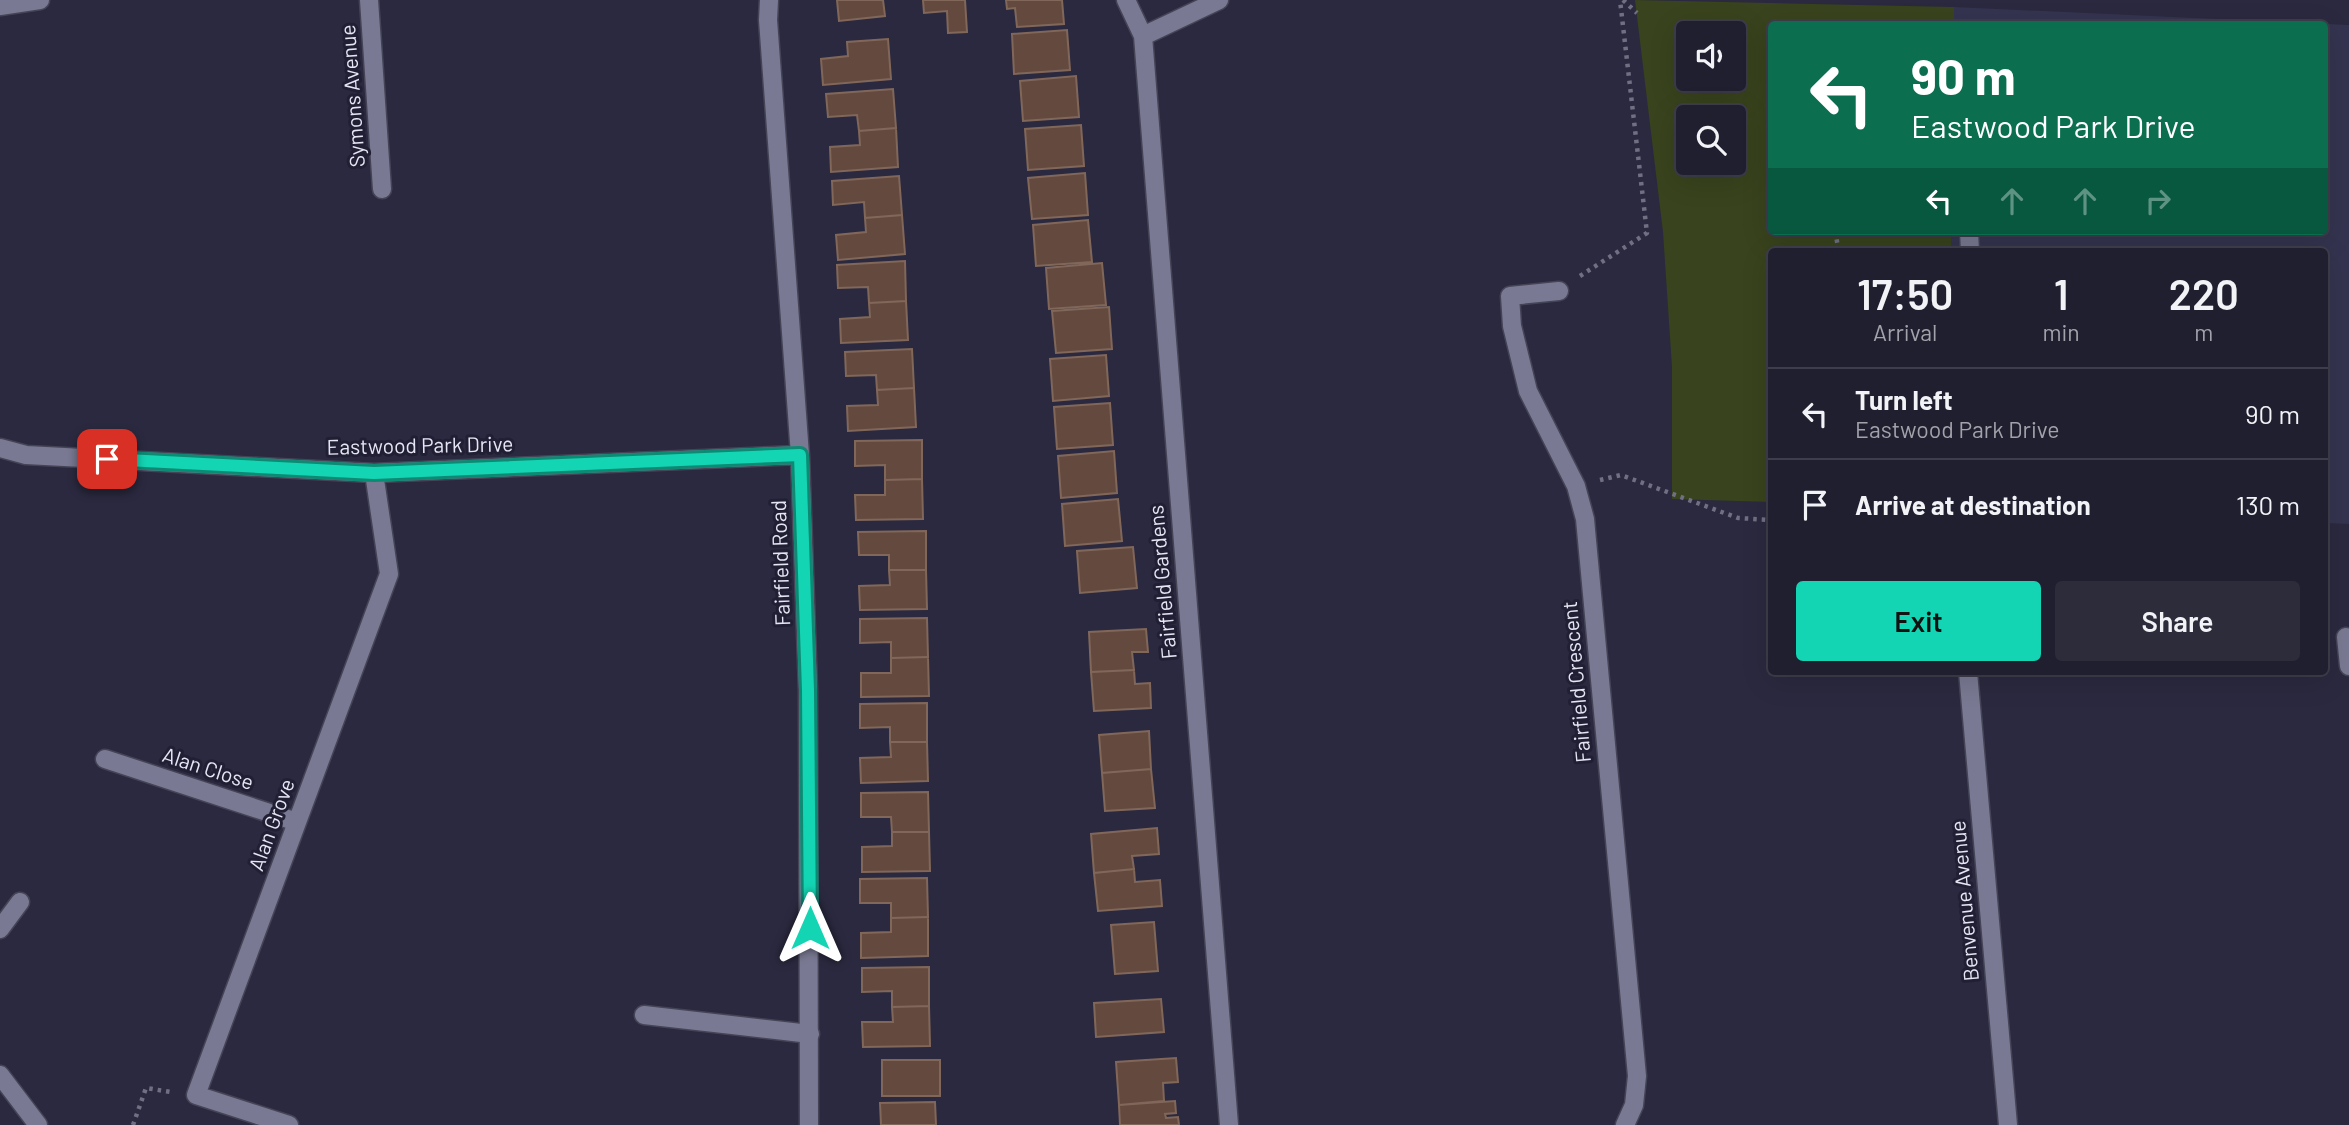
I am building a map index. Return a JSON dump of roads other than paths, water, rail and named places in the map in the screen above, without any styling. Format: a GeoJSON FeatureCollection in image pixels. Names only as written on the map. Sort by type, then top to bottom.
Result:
{"type":"FeatureCollection","features":[{"type":"Feature","properties":{"kind":"street"},"geometry":{"type":"LineString","coordinates":[[0,6],[40,0]]}},
{"type":"Feature","properties":{"kind":"street","name":"Symons Avenue"},"geometry":{"type":"LineString","coordinates":[[369,0],[382,189]]}},
{"type":"Feature","properties":{"kind":"street","name":"Fairfield Road"},"geometry":{"type":"LineString","coordinates":[[769,0],[768,20],[800,455],[808,690],[809,1125]]}},
{"type":"Feature","properties":{"kind":"street","name":"Fairfield Gardens"},"geometry":{"type":"LineString","coordinates":[[1126,0],[1143,36],[1229,1125]]}},
{"type":"Feature","properties":{"kind":"street"},"geometry":{"type":"LineString","coordinates":[[1143,36],[1219,0]]}},
{"type":"Feature","properties":{"kind":"street","name":"Fairfield Crescent"},"geometry":{"type":"LineString","coordinates":[[1559,291],[1510,296],[1512,326],[1528,391],[1576,486],[1585,519],[1637,1076],[1634,1105],[1625,1125]]}},
{"type":"Feature","properties":{"kind":"street","name":"Eastwood Park Drive"},"geometry":{"type":"LineString","coordinates":[[0,448],[26,455],[374,473],[800,455]]}},
{"type":"Feature","properties":{"kind":"street","name":"Alan Grove"},"geometry":{"type":"LineString","coordinates":[[289,1125],[196,1095],[389,574],[374,473]]}},
{"type":"Feature","properties":{"kind":"street"},"geometry":{"type":"LineString","coordinates":[[2346,636],[2349,666]]}},
{"type":"Feature","properties":{"kind":"street","name":"Benvenue Avenue"},"geometry":{"type":"LineString","coordinates":[[1968,675],[2008,1125]]}},
{"type":"Feature","properties":{"kind":"street","name":"Alan Close"},"geometry":{"type":"LineString","coordinates":[[104,759],[297,822]]}},
{"type":"Feature","properties":{"kind":"street"},"geometry":{"type":"LineString","coordinates":[[0,929],[20,902]]}},
{"type":"Feature","properties":{"kind":"street"},"geometry":{"type":"LineString","coordinates":[[644,1015],[810,1034]]}},
{"type":"Feature","properties":{"kind":"street"},"geometry":{"type":"LineString","coordinates":[[0,1075],[38,1125]]}}]}
